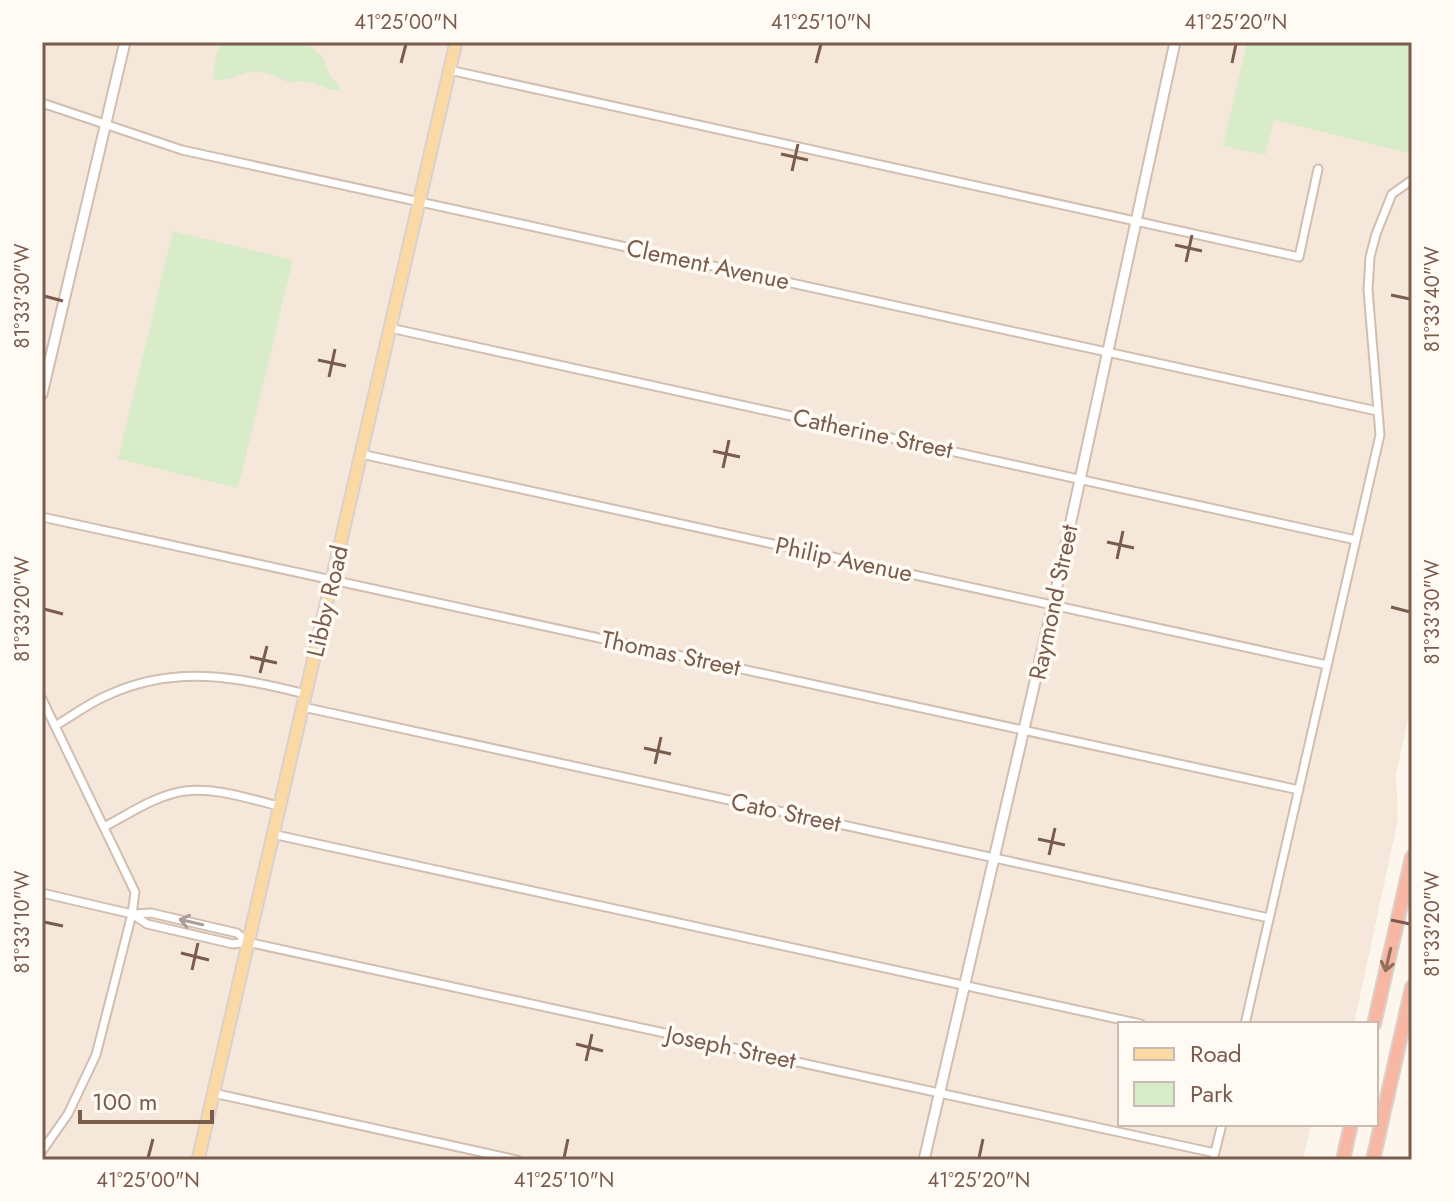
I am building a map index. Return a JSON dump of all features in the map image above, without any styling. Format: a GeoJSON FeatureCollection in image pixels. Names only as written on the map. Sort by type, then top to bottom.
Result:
{"type":"FeatureCollection","features":[{"type":"Feature","properties":{"kind":"highway"},"geometry":{"type":"LineString","coordinates":[[1374,1022],[1412,857]]}},
{"type":"Feature","properties":{"kind":"highway"},"geometry":{"type":"LineString","coordinates":[[1373,1160],[1412,987]]}},
{"type":"Feature","properties":{"kind":"highway"},"geometry":{"type":"LineString","coordinates":[[1343,1160],[1351,1126]]}},
{"type":"Feature","properties":{"kind":"main road","name":"Libby Road"},"geometry":{"type":"LineString","coordinates":[[198,1160],[456,42]]}},
{"type":"Feature","properties":{"kind":"street"},"geometry":{"type":"LineString","coordinates":[[42,394],[125,42]]}},
{"type":"Feature","properties":{"kind":"street","name":"Raymond Street"},"geometry":{"type":"LineString","coordinates":[[924,1160],[1053,604],[1175,42]]}},
{"type":"Feature","properties":{"kind":"street"},"geometry":{"type":"LineString","coordinates":[[449,70],[1299,257],[1318,169]]}},
{"type":"Feature","properties":{"kind":"street","name":"Clement Avenue"},"geometry":{"type":"LineString","coordinates":[[42,103],[182,150],[1377,411]]}},
{"type":"Feature","properties":{"kind":"street"},"geometry":{"type":"LineString","coordinates":[[1245,1022],[1380,435],[1368,290],[1370,257],[1392,194],[1412,180]]}},
{"type":"Feature","properties":{"kind":"street","name":"Catherine Street"},"geometry":{"type":"LineString","coordinates":[[390,328],[1356,540]]}},
{"type":"Feature","properties":{"kind":"street","name":"Philip Avenue"},"geometry":{"type":"LineString","coordinates":[[361,454],[1327,665]]}},
{"type":"Feature","properties":{"kind":"street","name":"Thomas Street"},"geometry":{"type":"LineString","coordinates":[[42,517],[1299,790]]}},
{"type":"Feature","properties":{"kind":"street"},"geometry":{"type":"LineString","coordinates":[[55,726],[106,695],[141,682],[177,676],[238,678],[306,694]]}},
{"type":"Feature","properties":{"kind":"street"},"geometry":{"type":"LineString","coordinates":[[42,699],[135,892],[96,1055],[68,1114],[42,1151]]}},
{"type":"Feature","properties":{"kind":"street","name":"Cato Street"},"geometry":{"type":"LineString","coordinates":[[303,707],[1269,918]]}},
{"type":"Feature","properties":{"kind":"street"},"geometry":{"type":"LineString","coordinates":[[104,827],[158,799],[184,791],[226,794],[279,806]]}},
{"type":"Feature","properties":{"kind":"street"},"geometry":{"type":"LineString","coordinates":[[272,834],[1132,1022]]}},
{"type":"Feature","properties":{"kind":"street","name":"Joseph Street"},"geometry":{"type":"LineString","coordinates":[[42,893],[132,914],[151,913],[237,933],[247,942],[940,1092],[1214,1156]]}},
{"type":"Feature","properties":{"kind":"street"},"geometry":{"type":"LineString","coordinates":[[213,1093],[517,1160]]}},
{"type":"Feature","properties":{"kind":"street"},"geometry":{"type":"LineString","coordinates":[[1214,1156],[1222,1126]]}},
{"type":"Feature","properties":{"kind":"shaded area"},"geometry":{"type":"Polygon","coordinates":[[[42,42],[1412,42],[1412,702],[1396,774],[1398,820],[1354,1022],[1118,1022],[1118,1126],[1311,1126],[1303,1160],[42,1160],[42,42]]]}},
{"type":"Feature","properties":{"kind":"green space"},"geometry":{"type":"Polygon","coordinates":[[[221,42],[310,42],[311,47],[323,57],[330,76],[340,90],[306,81],[290,83],[257,72],[224,80],[213,79],[221,42]]]}},
{"type":"Feature","properties":{"kind":"green space"},"geometry":{"type":"Polygon","coordinates":[[[1247,42],[1412,42],[1412,154],[1274,120],[1265,155],[1223,146],[1247,42]]]}},
{"type":"Feature","properties":{"kind":"green space"},"geometry":{"type":"Polygon","coordinates":[[[173,231],[293,260],[238,488],[118,459],[173,231]]]}}]}
